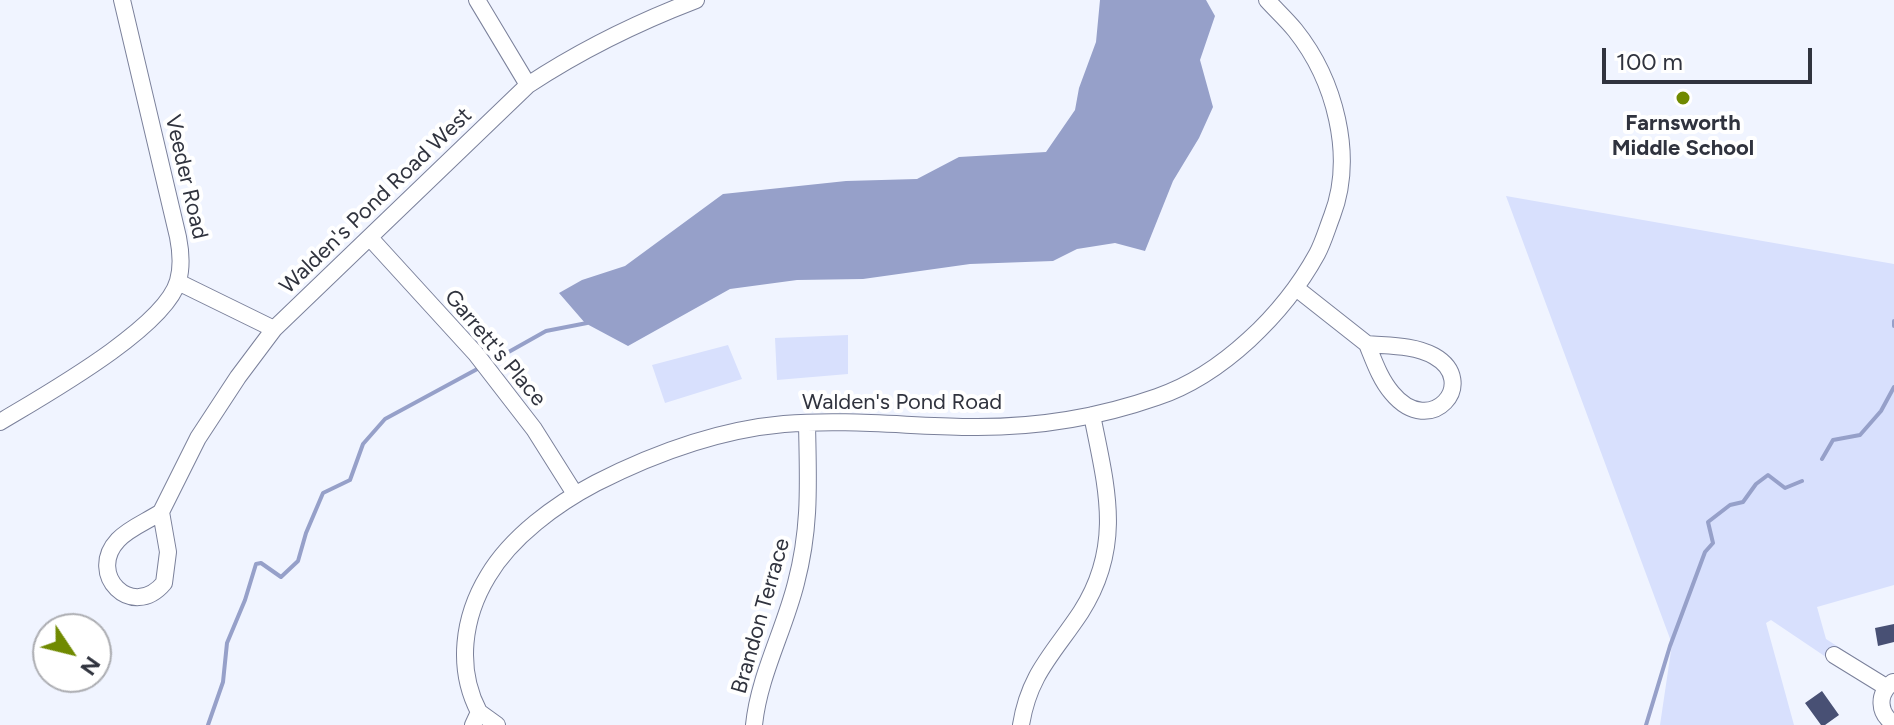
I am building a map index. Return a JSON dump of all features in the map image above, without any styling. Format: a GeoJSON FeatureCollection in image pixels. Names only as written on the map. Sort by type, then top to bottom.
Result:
{"type":"FeatureCollection","features":[{"type":"Feature","properties":{"kind":"street","name":"Veeder Road"},"geometry":{"type":"LineString","coordinates":[[122,0],[178,237],[181,253],[178,282]]}},
{"type":"Feature","properties":{"kind":"street"},"geometry":{"type":"LineString","coordinates":[[477,0],[528,85]]}},
{"type":"Feature","properties":{"kind":"street","name":"Walden's Pond Road West"},"geometry":{"type":"LineString","coordinates":[[161,512],[198,438],[274,329],[528,85],[566,60],[642,21],[696,0]]}},
{"type":"Feature","properties":{"kind":"street"},"geometry":{"type":"LineString","coordinates":[[1267,0],[1296,31],[1314,61],[1340,129],[1343,171],[1339,198],[1319,252],[1296,288],[1367,344],[1383,381],[1394,396],[1412,409],[1424,412],[1434,411],[1446,402],[1453,383],[1447,367],[1436,358],[1420,350],[1367,344]]}},
{"type":"Feature","properties":{"kind":"street","name":"Garrett's Place"},"geometry":{"type":"LineString","coordinates":[[371,239],[476,354],[534,429],[575,494]]}},
{"type":"Feature","properties":{"kind":"street"},"geometry":{"type":"LineString","coordinates":[[0,422],[132,336],[165,304],[178,282],[274,329]]}},
{"type":"Feature","properties":{"kind":"street","name":"Walden's Pond Road"},"geometry":{"type":"LineString","coordinates":[[497,725],[476,718],[466,676],[464,643],[475,597],[493,568],[516,542],[575,494],[641,460],[741,430],[850,421],[970,427],[1049,422],[1092,415],[1158,397],[1208,370],[1260,330],[1296,288]]}},
{"type":"Feature","properties":{"kind":"street"},"geometry":{"type":"LineString","coordinates":[[1021,725],[1025,699],[1033,680],[1082,610],[1102,563],[1110,522],[1109,503],[1092,415]]}},
{"type":"Feature","properties":{"kind":"street","name":"Brandon Terrace"},"geometry":{"type":"LineString","coordinates":[[754,725],[757,699],[796,586],[807,537],[807,423]]}},
{"type":"Feature","properties":{"kind":"street"},"geometry":{"type":"LineString","coordinates":[[161,512],[168,552],[164,583],[147,597],[128,596],[108,580],[108,558],[118,540],[161,512]]}},
{"type":"Feature","properties":{"kind":"street"},"geometry":{"type":"LineString","coordinates":[[1834,655],[1890,684],[1881,705],[1883,713],[1894,724]]}},
{"type":"Feature","properties":{"kind":"shaded area"},"geometry":{"type":"Polygon","coordinates":[[[1100,0],[1206,0],[1215,16],[1200,60],[1213,107],[1199,138],[1173,181],[1145,251],[1115,243],[1077,249],[1053,261],[970,264],[863,279],[797,280],[730,289],[628,346],[585,323],[559,293],[582,280],[625,266],[723,194],[846,181],[917,179],[959,157],[1046,152],[1075,110],[1079,88],[1096,42],[1100,0]]]}},
{"type":"Feature","properties":{"kind":"shaded area"},"geometry":{"type":"Polygon","coordinates":[[[1506,196],[1894,264],[1894,585],[1817,607],[1826,639],[1879,673],[1869,686],[1771,620],[1766,623],[1794,725],[1660,725],[1672,644],[1506,196]]]}},
{"type":"Feature","properties":{"kind":"shaded area"},"geometry":{"type":"Polygon","coordinates":[[[848,335],[848,374],[777,380],[775,338],[848,335]]]}},
{"type":"Feature","properties":{"kind":"shaded area"},"geometry":{"type":"Polygon","coordinates":[[[728,345],[742,379],[665,403],[652,365],[728,345]]]}},
{"type":"Feature","properties":{"kind":"building"},"geometry":{"type":"Polygon","coordinates":[[[1894,624],[1894,642],[1878,646],[1875,628],[1894,624]]]}},
{"type":"Feature","properties":{"kind":"building"},"geometry":{"type":"Polygon","coordinates":[[[1822,691],[1839,715],[1825,725],[1821,725],[1805,703],[1822,691]]]}},
{"type":"Feature","properties":{"kind":"waterway"},"geometry":{"type":"LineString","coordinates":[[1894,321],[1894,326]]}},
{"type":"Feature","properties":{"kind":"waterway"},"geometry":{"type":"LineString","coordinates":[[489,363],[546,331],[587,323]]}},
{"type":"Feature","properties":{"kind":"waterway"},"geometry":{"type":"LineString","coordinates":[[208,725],[223,682],[227,643],[256,564],[261,563],[281,577],[298,561],[323,493],[350,480],[363,444],[385,419],[481,367]]}},
{"type":"Feature","properties":{"kind":"waterway"},"geometry":{"type":"LineString","coordinates":[[1822,459],[1833,440],[1860,435],[1881,411],[1894,387]]}},
{"type":"Feature","properties":{"kind":"waterway"},"geometry":{"type":"LineString","coordinates":[[1646,725],[1670,646],[1705,552],[1713,543],[1708,522],[1730,505],[1743,502],[1756,484],[1768,475],[1785,488],[1802,481]]}},
{"type":"Feature","properties":{"kind":"place","name":"Farnsworth Middle School"},"geometry":{"type":"Point","coordinates":[1683,98]}}]}
